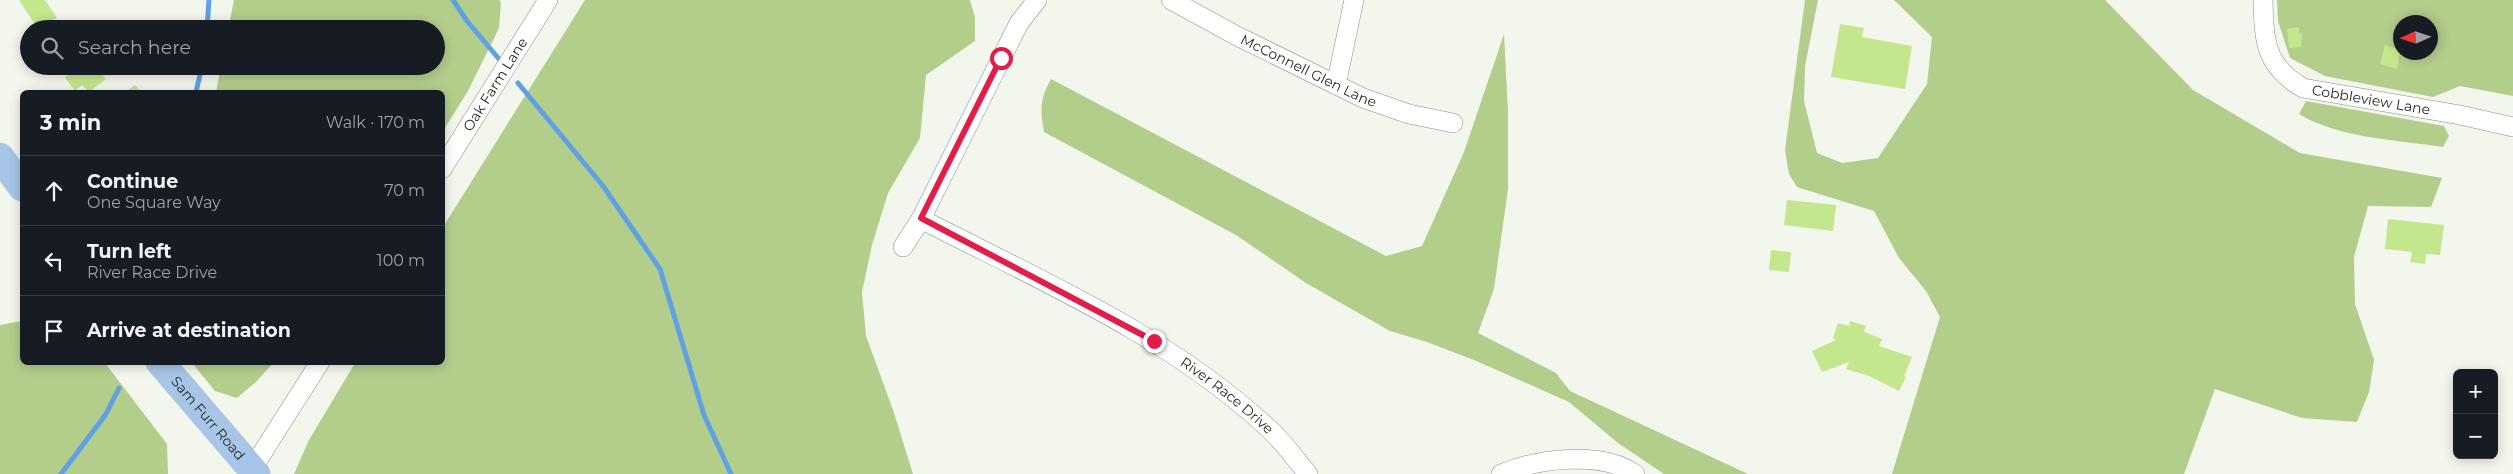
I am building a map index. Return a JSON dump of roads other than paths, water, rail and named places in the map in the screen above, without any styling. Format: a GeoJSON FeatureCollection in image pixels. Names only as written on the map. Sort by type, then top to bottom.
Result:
{"type":"FeatureCollection","features":[{"type":"Feature","properties":{"kind":"main road"},"geometry":{"type":"LineString","coordinates":[[0,157],[20,184]]}},
{"type":"Feature","properties":{"kind":"main road","name":"Sam Furr Road"},"geometry":{"type":"LineString","coordinates":[[163,365],[254,471]]}},
{"type":"Feature","properties":{"kind":"street","name":"Oak Farm Lane"},"geometry":{"type":"LineString","coordinates":[[445,164],[548,0]]}},
{"type":"Feature","properties":{"kind":"street"},"geometry":{"type":"LineString","coordinates":[[903,247],[921,218],[1018,23],[1037,0]]}},
{"type":"Feature","properties":{"kind":"street","name":"McConnell Glen Lane"},"geometry":{"type":"LineString","coordinates":[[1171,0],[1237,36],[1336,84],[1393,109],[1453,123]]}},
{"type":"Feature","properties":{"kind":"street"},"geometry":{"type":"LineString","coordinates":[[1336,84],[1354,0]]}},
{"type":"Feature","properties":{"kind":"street","name":"Cobbleview Lane"},"geometry":{"type":"LineString","coordinates":[[2263,0],[2264,32],[2273,64],[2282,74],[2304,88],[2513,127]]}},
{"type":"Feature","properties":{"kind":"street","name":"River Race Drive"},"geometry":{"type":"LineString","coordinates":[[921,218],[1138,331],[1186,361],[1270,429],[1308,474]]}},
{"type":"Feature","properties":{"kind":"street"},"geometry":{"type":"LineString","coordinates":[[254,471],[318,365]]}},
{"type":"Feature","properties":{"kind":"street"},"geometry":{"type":"LineString","coordinates":[[1501,474],[1518,467],[1556,460],[1601,461],[1628,469],[1635,474]]}},
{"type":"Feature","properties":{"kind":"waterway"},"geometry":{"type":"LineString","coordinates":[[208,20],[209,0]]}},
{"type":"Feature","properties":{"kind":"waterway"},"geometry":{"type":"LineString","coordinates":[[453,0],[467,21],[499,59]]}},
{"type":"Feature","properties":{"kind":"waterway"},"geometry":{"type":"LineString","coordinates":[[196,90],[200,75]]}},
{"type":"Feature","properties":{"kind":"waterway"},"geometry":{"type":"LineString","coordinates":[[518,83],[603,186],[660,269],[704,415],[731,474]]}},
{"type":"Feature","properties":{"kind":"waterway"},"geometry":{"type":"LineString","coordinates":[[61,474],[106,414],[119,388]]}}]}
